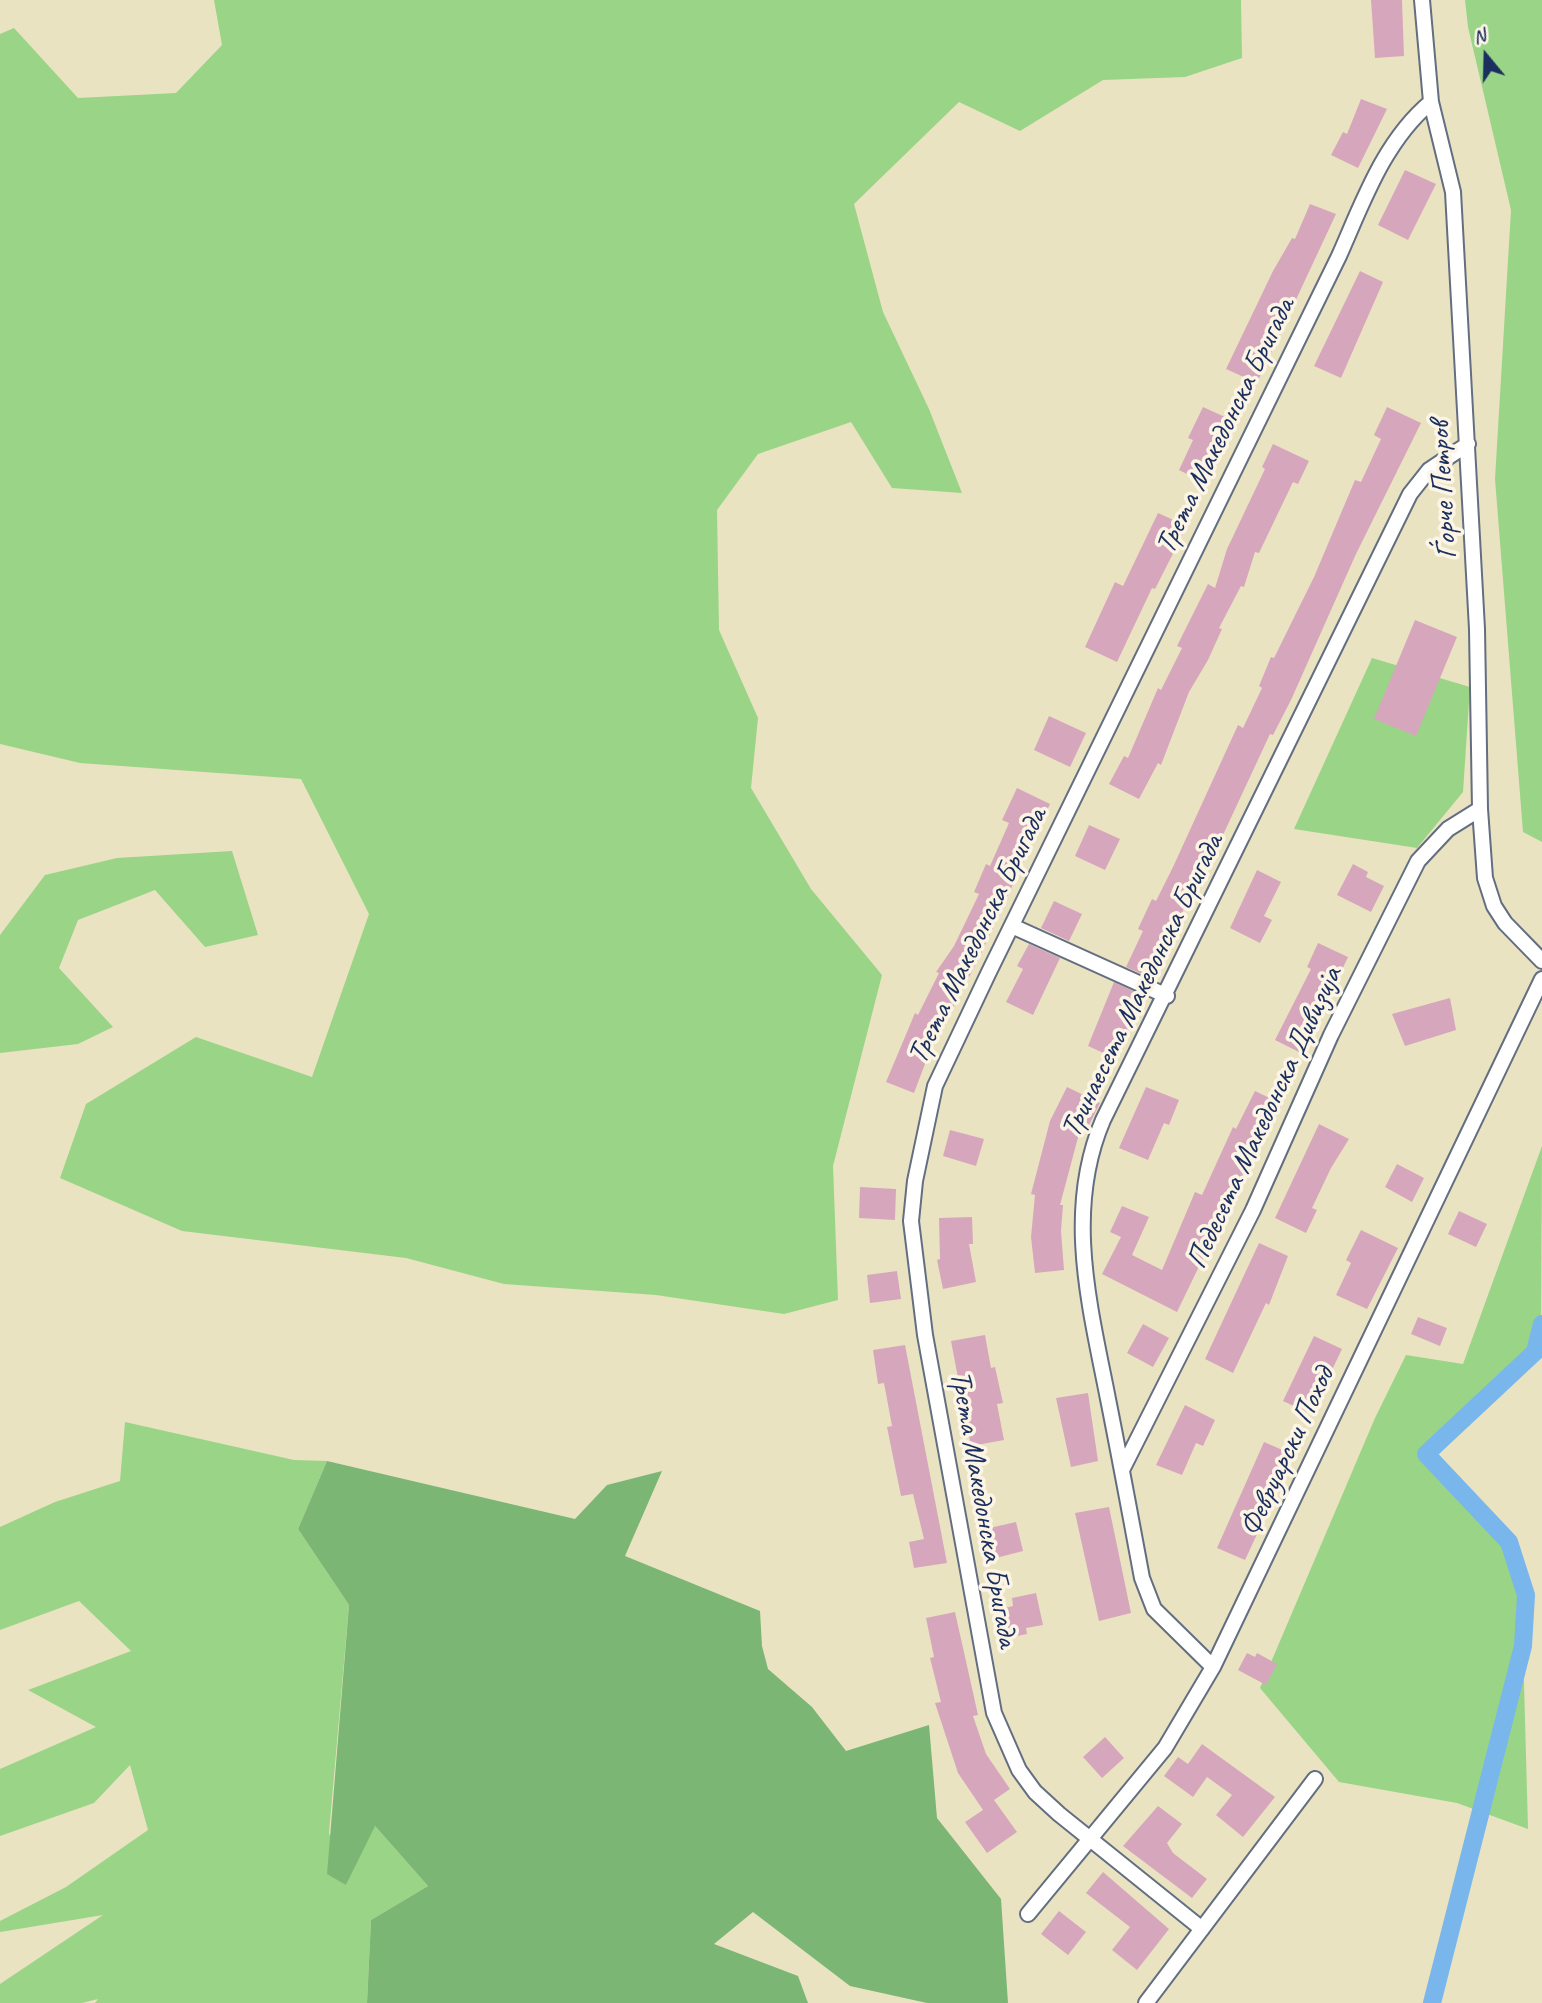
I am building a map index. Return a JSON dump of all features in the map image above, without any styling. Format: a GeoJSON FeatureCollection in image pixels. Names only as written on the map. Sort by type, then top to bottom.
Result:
{"type":"FeatureCollection","features":[{"type":"Feature","properties":{"kind":"street","name":"Ѓорче Петров"},"geometry":{"type":"LineString","coordinates":[[1422,0],[1431,102],[1453,192],[1477,629],[1480,809],[1485,878],[1494,906],[1519,940],[1542,961]]}},
{"type":"Feature","properties":{"kind":"street","name":"Трета Македонска Бригада"},"geometry":{"type":"LineString","coordinates":[[1202,1929],[1035,1792],[1019,1770],[994,1713],[925,1335],[911,1221],[916,1170],[935,1086],[1339,256],[1368,190],[1399,134],[1431,102]]}},
{"type":"Feature","properties":{"kind":"street","name":"Тринаесета Македонска Бригада"},"geometry":{"type":"LineString","coordinates":[[1213,1667],[1161,1617],[1147,1596],[1085,1279],[1082,1197],[1093,1145],[1410,494],[1429,470],[1468,444]]}},
{"type":"Feature","properties":{"kind":"street","name":"Педесета Македонска Дивизија"},"geometry":{"type":"LineString","coordinates":[[1122,1471],[1253,1210],[1331,1035],[1418,861],[1448,829],[1480,809]]}},
{"type":"Feature","properties":{"kind":"street"},"geometry":{"type":"LineString","coordinates":[[1013,926],[1167,996]]}},
{"type":"Feature","properties":{"kind":"street","name":"Февруарски Поход"},"geometry":{"type":"LineString","coordinates":[[1028,1914],[1165,1748],[1213,1667],[1542,979]]}},
{"type":"Feature","properties":{"kind":"street"},"geometry":{"type":"LineString","coordinates":[[1146,2003],[1315,1779]]}},
{"type":"Feature","properties":{"kind":"green space"},"geometry":{"type":"Polygon","coordinates":[[[214,0],[1241,0],[1242,58],[1185,77],[1103,80],[1020,131],[959,102],[854,204],[883,312],[929,409],[962,493],[892,488],[851,422],[758,454],[717,510],[719,630],[758,718],[751,788],[811,889],[882,975],[833,1166],[838,1300],[784,1314],[656,1295],[504,1284],[406,1258],[182,1231],[60,1178],[86,1104],[196,1037],[312,1077],[369,914],[301,779],[80,763],[0,744],[0,34],[14,28],[78,98],[176,93],[222,45],[214,0]]]}},
{"type":"Feature","properties":{"kind":"green space"},"geometry":{"type":"Polygon","coordinates":[[[1465,0],[1542,0],[1542,842],[1523,832],[1495,479],[1511,210],[1468,27],[1465,0]]]}},
{"type":"Feature","properties":{"kind":"green space"},"geometry":{"type":"Polygon","coordinates":[[[1372,658],[1470,687],[1463,792],[1417,848],[1294,829],[1372,658]]]}},
{"type":"Feature","properties":{"kind":"green space"},"geometry":{"type":"Polygon","coordinates":[[[232,851],[258,935],[205,947],[155,890],[78,920],[59,968],[113,1027],[78,1044],[0,1053],[0,935],[45,875],[117,858],[232,851]]]}},
{"type":"Feature","properties":{"kind":"green space"},"geometry":{"type":"Polygon","coordinates":[[[1542,1146],[1541,1348],[1426,1454],[1509,1542],[1526,1595],[1523,1646],[1528,1829],[1457,1803],[1339,1782],[1260,1688],[1375,1418],[1406,1355],[1463,1364],[1542,1146]]]}},
{"type":"Feature","properties":{"kind":"green space"},"geometry":{"type":"Polygon","coordinates":[[[125,1422],[294,1460],[327,1461],[298,1529],[349,1605],[329,1833],[346,1885],[374,1825],[428,1886],[371,1920],[367,2003],[95,2003],[98,1999],[82,2003],[0,2003],[0,1984],[103,1915],[0,1932],[0,1921],[66,1887],[148,1830],[130,1765],[94,1803],[0,1836],[0,1769],[96,1727],[28,1690],[131,1651],[79,1601],[0,1630],[0,1527],[55,1502],[120,1481],[125,1422]]]}},
{"type":"Feature","properties":{"kind":"green space"},"geometry":{"type":"Polygon","coordinates":[[[327,1461],[575,1519],[607,1485],[662,1471],[625,1556],[760,1611],[762,1646],[768,1669],[812,1707],[846,1751],[929,1725],[937,1818],[1001,1899],[1008,2003],[927,2003],[850,1986],[753,1912],[714,1944],[798,1976],[808,2003],[367,2003],[371,1920],[428,1886],[375,1826],[346,1885],[327,1874],[349,1605],[298,1529],[327,1461]]]}},
{"type":"Feature","properties":{"kind":"building"},"geometry":{"type":"Polygon","coordinates":[[[1371,0],[1402,0],[1404,56],[1375,58],[1371,0]]]}},
{"type":"Feature","properties":{"kind":"building"},"geometry":{"type":"Polygon","coordinates":[[[1361,99],[1387,109],[1358,168],[1331,155],[1343,132],[1347,134],[1361,99]]]}},
{"type":"Feature","properties":{"kind":"building"},"geometry":{"type":"Polygon","coordinates":[[[1405,170],[1436,184],[1408,240],[1378,225],[1405,170]]]}},
{"type":"Feature","properties":{"kind":"building"},"geometry":{"type":"Polygon","coordinates":[[[1310,204],[1336,214],[1257,383],[1226,369],[1273,271],[1292,238],[1295,239],[1310,204]]]}},
{"type":"Feature","properties":{"kind":"building"},"geometry":{"type":"Polygon","coordinates":[[[1360,271],[1383,282],[1341,378],[1314,366],[1360,271]]]}},
{"type":"Feature","properties":{"kind":"building"},"geometry":{"type":"Polygon","coordinates":[[[1203,407],[1236,422],[1207,484],[1179,470],[1193,440],[1188,438],[1203,407]]]}},
{"type":"Feature","properties":{"kind":"building"},"geometry":{"type":"Polygon","coordinates":[[[1387,407],[1421,423],[1356,554],[1291,700],[1273,735],[1270,734],[1189,908],[1185,906],[1156,976],[1151,978],[1126,967],[1143,931],[1138,929],[1152,899],[1156,901],[1173,867],[1238,725],[1243,728],[1262,688],[1259,686],[1271,657],[1274,658],[1314,577],[1355,480],[1361,482],[1381,439],[1374,435],[1387,407]]]}},
{"type":"Feature","properties":{"kind":"building"},"geometry":{"type":"Polygon","coordinates":[[[1273,444],[1309,461],[1298,484],[1293,482],[1259,553],[1255,552],[1244,587],[1241,586],[1219,628],[1222,629],[1208,660],[1189,692],[1161,765],[1158,763],[1139,799],[1109,784],[1124,756],[1128,758],[1158,688],[1161,690],[1182,648],[1177,646],[1208,584],[1215,588],[1227,549],[1265,469],[1262,467],[1273,444]]]}},
{"type":"Feature","properties":{"kind":"building"},"geometry":{"type":"Polygon","coordinates":[[[1158,513],[1187,526],[1155,589],[1152,588],[1117,662],[1085,647],[1115,582],[1123,586],[1158,513]]]}},
{"type":"Feature","properties":{"kind":"building"},"geometry":{"type":"Polygon","coordinates":[[[1415,620],[1457,637],[1416,736],[1374,719],[1415,620]]]}},
{"type":"Feature","properties":{"kind":"building"},"geometry":{"type":"Polygon","coordinates":[[[1049,716],[1086,733],[1070,767],[1034,750],[1049,716]]]}},
{"type":"Feature","properties":{"kind":"building"},"geometry":{"type":"Polygon","coordinates":[[[1017,788],[1050,804],[978,960],[928,1056],[914,1093],[886,1082],[915,1013],[918,1015],[939,973],[936,972],[954,946],[979,894],[974,892],[986,864],[990,866],[1009,823],[1002,820],[1017,788]]]}},
{"type":"Feature","properties":{"kind":"building"},"geometry":{"type":"Polygon","coordinates":[[[1089,825],[1120,839],[1105,870],[1075,856],[1089,825]]]}},
{"type":"Feature","properties":{"kind":"building"},"geometry":{"type":"Polygon","coordinates":[[[1353,864],[1368,872],[1366,877],[1384,886],[1371,912],[1337,895],[1353,864]]]}},
{"type":"Feature","properties":{"kind":"building"},"geometry":{"type":"Polygon","coordinates":[[[1257,870],[1281,882],[1264,916],[1272,920],[1260,943],[1230,928],[1257,870]]]}},
{"type":"Feature","properties":{"kind":"building"},"geometry":{"type":"Polygon","coordinates":[[[1054,901],[1082,914],[1069,941],[1041,928],[1054,901]]]}},
{"type":"Feature","properties":{"kind":"building"},"geometry":{"type":"Polygon","coordinates":[[[1318,943],[1348,957],[1303,1054],[1275,1040],[1311,969],[1307,967],[1318,943]]]}},
{"type":"Feature","properties":{"kind":"building"},"geometry":{"type":"Polygon","coordinates":[[[1029,944],[1060,958],[1033,1015],[1006,1002],[1023,969],[1017,966],[1029,944]]]}},
{"type":"Feature","properties":{"kind":"building"},"geometry":{"type":"Polygon","coordinates":[[[1114,982],[1144,996],[1117,1059],[1088,1046],[1114,982]]]}},
{"type":"Feature","properties":{"kind":"building"},"geometry":{"type":"Polygon","coordinates":[[[1450,998],[1456,1030],[1405,1046],[1392,1014],[1450,998]]]}},
{"type":"Feature","properties":{"kind":"building"},"geometry":{"type":"Polygon","coordinates":[[[1067,1087],[1100,1103],[1085,1133],[1080,1130],[1060,1205],[1063,1205],[1061,1231],[1064,1270],[1035,1273],[1031,1237],[1035,1195],[1031,1194],[1050,1121],[1067,1087]]]}},
{"type":"Feature","properties":{"kind":"building"},"geometry":{"type":"Polygon","coordinates":[[[1146,1087],[1179,1100],[1169,1125],[1164,1123],[1148,1160],[1119,1148],[1146,1087]]]}},
{"type":"Feature","properties":{"kind":"building"},"geometry":{"type":"Polygon","coordinates":[[[1255,1091],[1282,1104],[1266,1136],[1263,1134],[1177,1312],[1102,1274],[1121,1237],[1110,1232],[1122,1206],[1149,1217],[1132,1255],[1162,1270],[1195,1192],[1202,1195],[1233,1127],[1236,1129],[1255,1091]]]}},
{"type":"Feature","properties":{"kind":"building"},"geometry":{"type":"Polygon","coordinates":[[[1319,1124],[1349,1139],[1331,1168],[1312,1208],[1317,1210],[1306,1233],[1275,1218],[1319,1124]]]}},
{"type":"Feature","properties":{"kind":"building"},"geometry":{"type":"Polygon","coordinates":[[[950,1130],[984,1139],[976,1166],[943,1156],[950,1130]]]}},
{"type":"Feature","properties":{"kind":"building"},"geometry":{"type":"Polygon","coordinates":[[[1397,1164],[1424,1178],[1412,1202],[1385,1187],[1397,1164]]]}},
{"type":"Feature","properties":{"kind":"building"},"geometry":{"type":"Polygon","coordinates":[[[860,1187],[896,1189],[895,1220],[859,1218],[860,1187]]]}},
{"type":"Feature","properties":{"kind":"building"},"geometry":{"type":"Polygon","coordinates":[[[1459,1211],[1487,1224],[1476,1247],[1448,1234],[1459,1211]]]}},
{"type":"Feature","properties":{"kind":"building"},"geometry":{"type":"Polygon","coordinates":[[[972,1217],[973,1244],[969,1244],[976,1282],[943,1289],[937,1260],[940,1259],[939,1218],[972,1217]]]}},
{"type":"Feature","properties":{"kind":"building"},"geometry":{"type":"Polygon","coordinates":[[[1361,1230],[1398,1248],[1367,1309],[1336,1295],[1351,1263],[1346,1260],[1361,1230]]]}},
{"type":"Feature","properties":{"kind":"building"},"geometry":{"type":"Polygon","coordinates":[[[1259,1243],[1288,1256],[1269,1305],[1266,1303],[1233,1373],[1205,1359],[1259,1243]]]}},
{"type":"Feature","properties":{"kind":"building"},"geometry":{"type":"Polygon","coordinates":[[[897,1271],[901,1299],[870,1303],[867,1275],[897,1271]]]}},
{"type":"Feature","properties":{"kind":"building"},"geometry":{"type":"Polygon","coordinates":[[[1418,1317],[1447,1328],[1440,1346],[1411,1334],[1418,1317]]]}},
{"type":"Feature","properties":{"kind":"building"},"geometry":{"type":"Polygon","coordinates":[[[1143,1324],[1169,1338],[1153,1367],[1127,1353],[1143,1324]]]}},
{"type":"Feature","properties":{"kind":"building"},"geometry":{"type":"Polygon","coordinates":[[[985,1335],[991,1368],[995,1367],[1003,1403],[997,1404],[1004,1440],[971,1446],[951,1341],[985,1335]]]}},
{"type":"Feature","properties":{"kind":"building"},"geometry":{"type":"Polygon","coordinates":[[[1314,1336],[1342,1349],[1311,1414],[1283,1401],[1314,1336]]]}},
{"type":"Feature","properties":{"kind":"building"},"geometry":{"type":"Polygon","coordinates":[[[905,1345],[947,1563],[914,1568],[909,1542],[924,1539],[913,1494],[901,1496],[887,1427],[892,1426],[884,1383],[878,1384],[873,1350],[905,1345]]]}},
{"type":"Feature","properties":{"kind":"building"},"geometry":{"type":"Polygon","coordinates":[[[1088,1393],[1098,1461],[1071,1467],[1056,1398],[1088,1393]]]}},
{"type":"Feature","properties":{"kind":"building"},"geometry":{"type":"Polygon","coordinates":[[[1185,1405],[1215,1420],[1203,1446],[1196,1443],[1182,1475],[1156,1465],[1185,1405]]]}},
{"type":"Feature","properties":{"kind":"building"},"geometry":{"type":"Polygon","coordinates":[[[1264,1442],[1294,1455],[1245,1560],[1217,1548],[1264,1442]]]}},
{"type":"Feature","properties":{"kind":"building"},"geometry":{"type":"Polygon","coordinates":[[[1109,1507],[1131,1613],[1099,1621],[1075,1513],[1109,1507]]]}},
{"type":"Feature","properties":{"kind":"building"},"geometry":{"type":"Polygon","coordinates":[[[1016,1522],[1023,1551],[992,1559],[985,1529],[1016,1522]]]}},
{"type":"Feature","properties":{"kind":"building"},"geometry":{"type":"Polygon","coordinates":[[[1036,1593],[1043,1625],[1026,1628],[1027,1634],[1002,1639],[996,1610],[1013,1606],[1012,1598],[1036,1593]]]}},
{"type":"Feature","properties":{"kind":"building"},"geometry":{"type":"Polygon","coordinates":[[[955,1612],[978,1715],[973,1716],[986,1754],[1010,1789],[994,1800],[1017,1832],[987,1853],[965,1822],[983,1810],[958,1773],[935,1703],[941,1702],[930,1658],[934,1657],[926,1618],[955,1612]]]}},
{"type":"Feature","properties":{"kind":"building"},"geometry":{"type":"Polygon","coordinates":[[[1247,1653],[1255,1657],[1257,1653],[1277,1664],[1266,1685],[1238,1670],[1247,1653]]]}},
{"type":"Feature","properties":{"kind":"building"},"geometry":{"type":"Polygon","coordinates":[[[1105,1737],[1124,1758],[1102,1778],[1083,1757],[1105,1737]]]}},
{"type":"Feature","properties":{"kind":"building"},"geometry":{"type":"Polygon","coordinates":[[[1202,1744],[1275,1797],[1243,1837],[1216,1815],[1232,1795],[1207,1777],[1193,1797],[1164,1776],[1178,1757],[1188,1764],[1202,1744]]]}},
{"type":"Feature","properties":{"kind":"building"},"geometry":{"type":"Polygon","coordinates":[[[1158,1806],[1182,1824],[1167,1843],[1173,1853],[1207,1879],[1192,1898],[1123,1846],[1158,1806]]]}},
{"type":"Feature","properties":{"kind":"building"},"geometry":{"type":"Polygon","coordinates":[[[1103,1872],[1169,1929],[1137,1970],[1112,1950],[1130,1927],[1086,1893],[1103,1872]]]}},
{"type":"Feature","properties":{"kind":"building"},"geometry":{"type":"Polygon","coordinates":[[[1059,1911],[1086,1932],[1068,1955],[1041,1934],[1059,1911]]]}},
{"type":"Feature","properties":{"kind":"waterway"},"geometry":{"type":"LineString","coordinates":[[1432,2003],[1523,1646],[1526,1595],[1509,1542],[1426,1454],[1535,1352],[1542,1324]]}}]}
